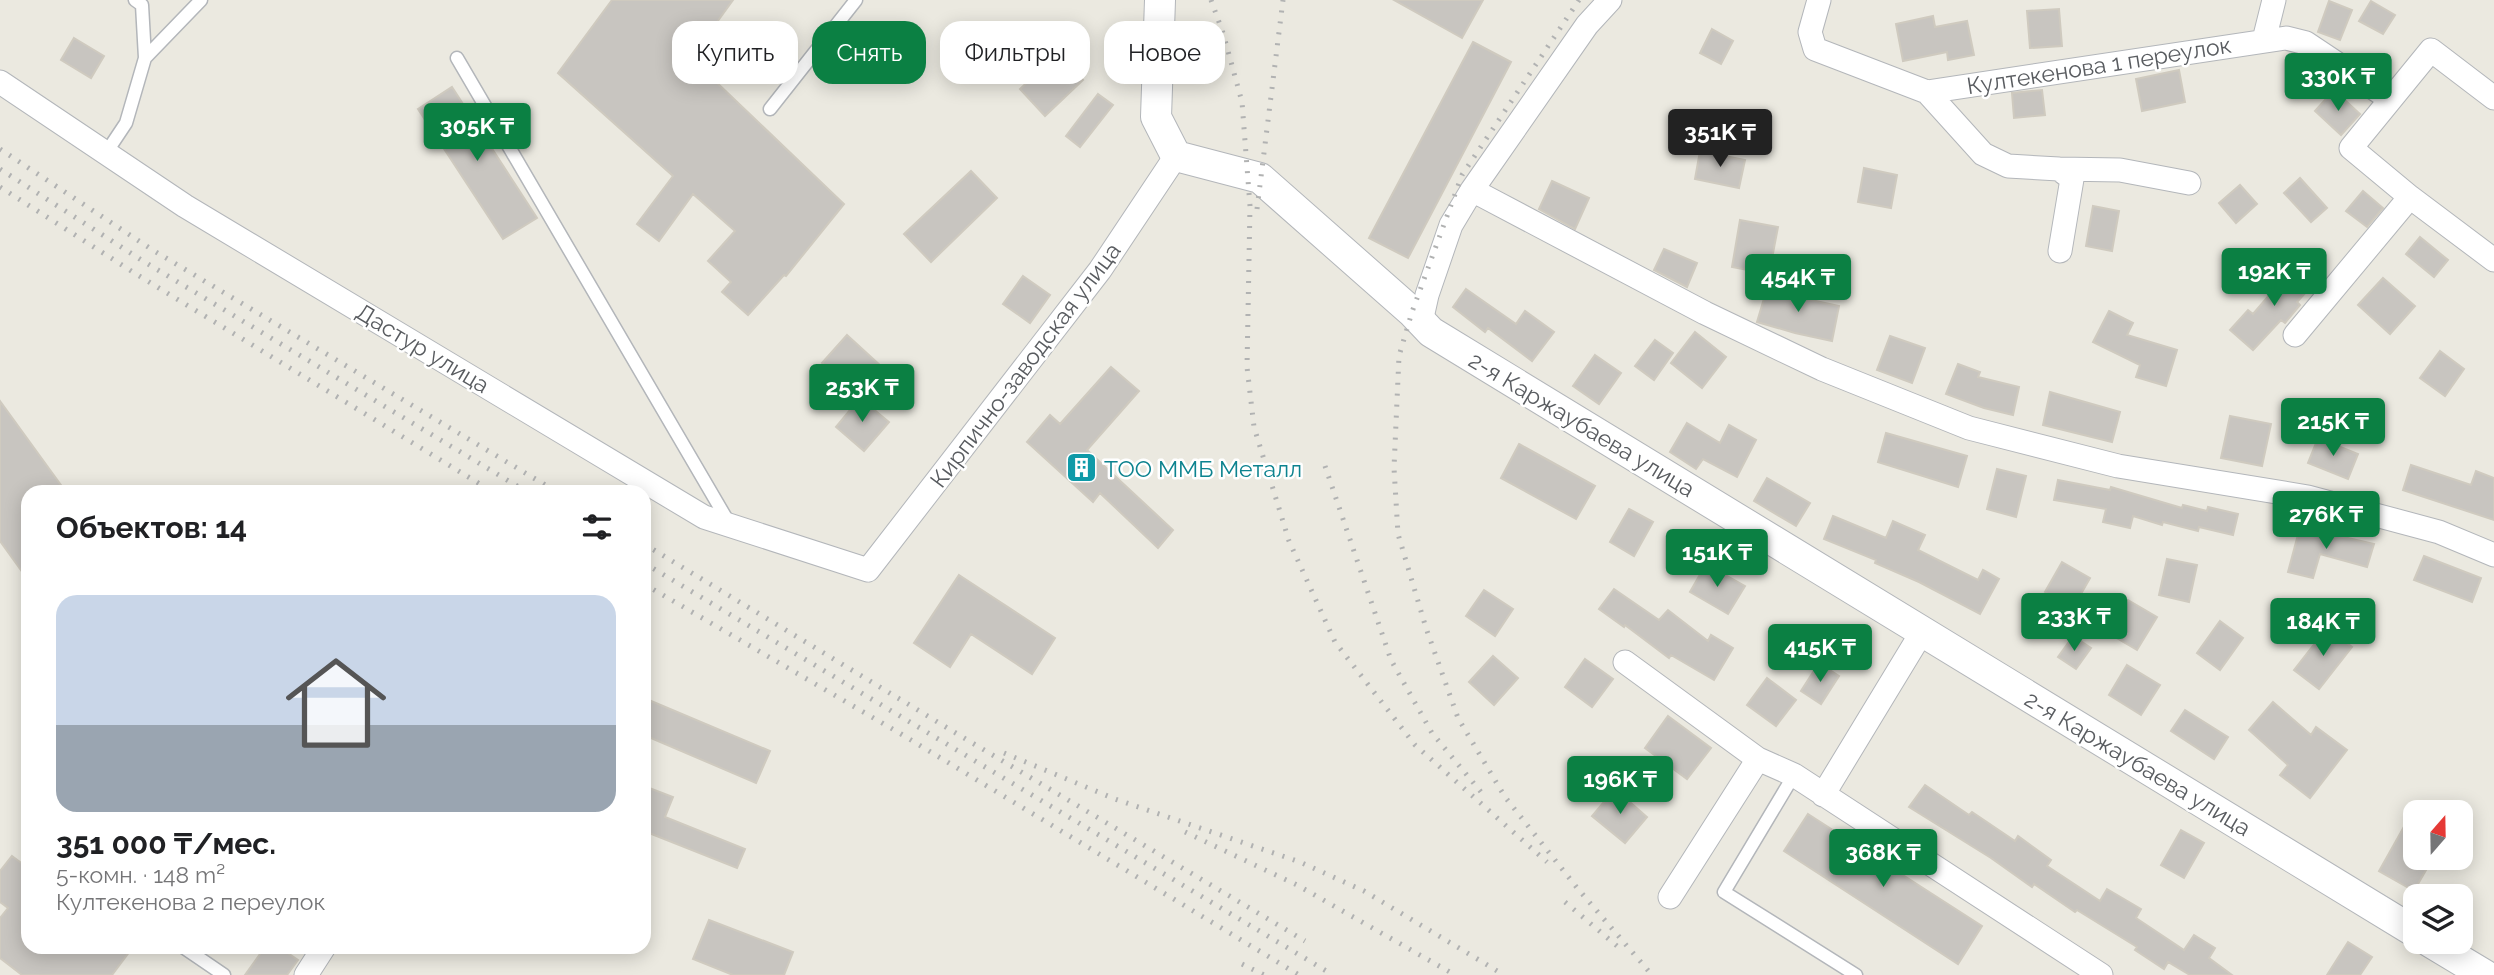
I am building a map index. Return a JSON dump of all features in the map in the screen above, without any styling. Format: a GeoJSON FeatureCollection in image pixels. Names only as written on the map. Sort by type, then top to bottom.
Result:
{"type":"FeatureCollection","features":[{"type":"Feature","properties":{"kind":"street"},"geometry":{"type":"LineString","coordinates":[[1160,0],[1156,117],[1176,156]]}},
{"type":"Feature","properties":{"kind":"street"},"geometry":{"type":"LineString","coordinates":[[1426,327],[1427,295],[1451,225],[1472,190],[1587,25],[1610,0]]}},
{"type":"Feature","properties":{"kind":"street","name":"Култекенова 1 переулок"},"geometry":{"type":"LineString","coordinates":[[1819,0],[1810,32],[1815,49],[1927,92],[2286,38],[2306,43],[2390,99]]}},
{"type":"Feature","properties":{"kind":"street"},"geometry":{"type":"LineString","coordinates":[[2264,40],[2274,0]]}},
{"type":"Feature","properties":{"kind":"street"},"geometry":{"type":"LineString","coordinates":[[2494,98],[2431,50],[2351,148],[2410,197],[2494,260]]}},
{"type":"Feature","properties":{"kind":"street","name":"Дастур улица"},"geometry":{"type":"LineString","coordinates":[[0,82],[197,213],[651,485]]}},
{"type":"Feature","properties":{"kind":"street"},"geometry":{"type":"LineString","coordinates":[[1927,92],[1983,154],[2008,166],[2119,170],[2189,183]]}},
{"type":"Feature","properties":{"kind":"street","name":"2-я Каржаубаева улица"},"geometry":{"type":"LineString","coordinates":[[1176,156],[1260,178],[1426,327],[2403,925]]}},
{"type":"Feature","properties":{"kind":"street","name":"Кирпично-заводская улица"},"geometry":{"type":"LineString","coordinates":[[868,570],[1100,270],[1176,156]]}},
{"type":"Feature","properties":{"kind":"street"},"geometry":{"type":"LineString","coordinates":[[2059,169],[2072,179],[2060,251]]}},
{"type":"Feature","properties":{"kind":"street"},"geometry":{"type":"LineString","coordinates":[[1472,190],[1705,313],[1822,369],[1969,428],[2118,466],[2308,498],[2439,531],[2494,555]]}},
{"type":"Feature","properties":{"kind":"street"},"geometry":{"type":"LineString","coordinates":[[2295,335],[2410,197]]}},
{"type":"Feature","properties":{"kind":"street","name":"Дастур улица"},"geometry":{"type":"LineString","coordinates":[[651,485],[704,517],[868,570]]}},
{"type":"Feature","properties":{"kind":"street"},"geometry":{"type":"LineString","coordinates":[[1823,795],[1922,632]]}},
{"type":"Feature","properties":{"kind":"street"},"geometry":{"type":"LineString","coordinates":[[1625,662],[1758,759],[1794,775],[2101,975]]}},
{"type":"Feature","properties":{"kind":"street"},"geometry":{"type":"LineString","coordinates":[[1670,897],[1758,759]]}},
{"type":"Feature","properties":{"kind":"street"},"geometry":{"type":"LineString","coordinates":[[306,975],[320,954]]}},
{"type":"Feature","properties":{"kind":"street"},"geometry":{"type":"LineString","coordinates":[[2450,954],[2485,975]]}},
{"type":"Feature","properties":{"kind":"lane"},"geometry":{"type":"LineString","coordinates":[[106,153],[127,123],[145,58],[142,5],[135,0]]}},
{"type":"Feature","properties":{"kind":"lane"},"geometry":{"type":"LineString","coordinates":[[145,58],[201,0]]}},
{"type":"Feature","properties":{"kind":"lane"},"geometry":{"type":"LineString","coordinates":[[770,109],[856,0]]}},
{"type":"Feature","properties":{"kind":"lane"},"geometry":{"type":"LineString","coordinates":[[457,58],[730,525]]}},
{"type":"Feature","properties":{"kind":"lane"},"geometry":{"type":"LineString","coordinates":[[1794,775],[1724,892],[1856,975]]}},
{"type":"Feature","properties":{"kind":"lane"},"geometry":{"type":"LineString","coordinates":[[193,954],[224,975]]}},
{"type":"Feature","properties":{"kind":"building"},"geometry":{"type":"Polygon","coordinates":[[[612,0],[733,0],[718,21],[672,21],[672,84],[718,84],[844,204],[786,276],[784,275],[748,315],[722,292],[731,282],[708,261],[735,231],[693,194],[659,241],[637,224],[673,176],[558,73],[612,0]]]}},
{"type":"Feature","properties":{"kind":"building"},"geometry":{"type":"Polygon","coordinates":[[[1394,0],[1483,0],[1462,38],[1394,0]]]}},
{"type":"Feature","properties":{"kind":"building"},"geometry":{"type":"Polygon","coordinates":[[[2329,1],[2352,10],[2340,40],[2318,32],[2329,1]]]}},
{"type":"Feature","properties":{"kind":"building"},"geometry":{"type":"Polygon","coordinates":[[[2371,1],[2395,15],[2383,34],[2359,21],[2371,1]]]}},
{"type":"Feature","properties":{"kind":"building"},"geometry":{"type":"Polygon","coordinates":[[[2059,9],[2062,46],[2030,48],[2027,11],[2059,9]]]}},
{"type":"Feature","properties":{"kind":"building"},"geometry":{"type":"Polygon","coordinates":[[[1933,16],[1935,27],[1967,21],[1974,55],[1948,60],[1947,52],[1903,61],[1896,24],[1933,16]]]}},
{"type":"Feature","properties":{"kind":"building"},"geometry":{"type":"Polygon","coordinates":[[[1712,29],[1733,41],[1721,64],[1700,53],[1712,29]]]}},
{"type":"Feature","properties":{"kind":"building"},"geometry":{"type":"Polygon","coordinates":[[[74,38],[104,56],[91,78],[61,60],[74,38]]]}},
{"type":"Feature","properties":{"kind":"building"},"geometry":{"type":"Polygon","coordinates":[[[1473,42],[1511,62],[1408,258],[1369,238],[1473,42]]]}},
{"type":"Feature","properties":{"kind":"building"},"geometry":{"type":"Polygon","coordinates":[[[2179,70],[2185,102],[2142,111],[2136,79],[2179,70]]]}},
{"type":"Feature","properties":{"kind":"building"},"geometry":{"type":"Polygon","coordinates":[[[1025,84],[1079,84],[1045,116],[1020,89],[1025,84]]]}},
{"type":"Feature","properties":{"kind":"building"},"geometry":{"type":"Polygon","coordinates":[[[452,87],[537,218],[503,239],[418,109],[452,87]]]}},
{"type":"Feature","properties":{"kind":"building"},"geometry":{"type":"Polygon","coordinates":[[[2042,90],[2045,115],[2014,118],[2012,93],[2042,90]]]}},
{"type":"Feature","properties":{"kind":"building"},"geometry":{"type":"Polygon","coordinates":[[[2334,90],[2360,114],[2341,135],[2315,111],[2334,90]]]}},
{"type":"Feature","properties":{"kind":"building"},"geometry":{"type":"Polygon","coordinates":[[[1098,94],[1113,105],[1080,147],[1066,136],[1098,94]]]}},
{"type":"Feature","properties":{"kind":"building"},"geometry":{"type":"Polygon","coordinates":[[[1700,151],[1745,160],[1739,188],[1695,179],[1700,151]]]}},
{"type":"Feature","properties":{"kind":"building"},"geometry":{"type":"Polygon","coordinates":[[[1864,168],[1897,175],[1891,208],[1858,202],[1864,168]]]}},
{"type":"Feature","properties":{"kind":"building"},"geometry":{"type":"Polygon","coordinates":[[[971,171],[997,198],[931,262],[904,234],[971,171]]]}},
{"type":"Feature","properties":{"kind":"building"},"geometry":{"type":"Polygon","coordinates":[[[2300,178],[2327,208],[2311,222],[2284,193],[2300,178]]]}},
{"type":"Feature","properties":{"kind":"building"},"geometry":{"type":"Polygon","coordinates":[[[1552,181],[1589,198],[1575,229],[1539,209],[1552,181]]]}},
{"type":"Feature","properties":{"kind":"building"},"geometry":{"type":"Polygon","coordinates":[[[2240,185],[2257,204],[2236,223],[2219,203],[2240,185]]]}},
{"type":"Feature","properties":{"kind":"building"},"geometry":{"type":"Polygon","coordinates":[[[2363,191],[2383,208],[2367,227],[2346,211],[2363,191]]]}},
{"type":"Feature","properties":{"kind":"building"},"geometry":{"type":"Polygon","coordinates":[[[2093,206],[2119,211],[2112,251],[2086,246],[2093,206]]]}},
{"type":"Feature","properties":{"kind":"building"},"geometry":{"type":"Polygon","coordinates":[[[1740,220],[1778,227],[1769,274],[1732,267],[1740,220]]]}},
{"type":"Feature","properties":{"kind":"building"},"geometry":{"type":"Polygon","coordinates":[[[2420,237],[2448,260],[2434,277],[2406,254],[2420,237]]]}},
{"type":"Feature","properties":{"kind":"building"},"geometry":{"type":"Polygon","coordinates":[[[1664,249],[1697,263],[1687,287],[1654,270],[1664,249]]]}},
{"type":"Feature","properties":{"kind":"building"},"geometry":{"type":"Polygon","coordinates":[[[2296,264],[2316,281],[2297,302],[2300,305],[2285,323],[2281,320],[2253,350],[2230,330],[2248,310],[2253,314],[2296,264]]]}},
{"type":"Feature","properties":{"kind":"building"},"geometry":{"type":"Polygon","coordinates":[[[1023,276],[1050,295],[1030,323],[1003,304],[1023,276]]]}},
{"type":"Feature","properties":{"kind":"building"},"geometry":{"type":"Polygon","coordinates":[[[2383,278],[2415,306],[2390,334],[2358,305],[2383,278]]]}},
{"type":"Feature","properties":{"kind":"building"},"geometry":{"type":"Polygon","coordinates":[[[1768,285],[1802,295],[1802,298],[1839,306],[1832,341],[1757,322],[1768,285]]]}},
{"type":"Feature","properties":{"kind":"building"},"geometry":{"type":"Polygon","coordinates":[[[1466,289],[1516,324],[1525,311],[1554,332],[1532,361],[1488,328],[1485,332],[1453,307],[1466,289]]]}},
{"type":"Feature","properties":{"kind":"building"},"geometry":{"type":"Polygon","coordinates":[[[2109,311],[2133,323],[2127,335],[2177,350],[2166,386],[2136,377],[2140,365],[2093,342],[2109,311]]]}},
{"type":"Feature","properties":{"kind":"building"},"geometry":{"type":"Polygon","coordinates":[[[1695,332],[1726,357],[1702,388],[1671,363],[1695,332]]]}},
{"type":"Feature","properties":{"kind":"building"},"geometry":{"type":"Polygon","coordinates":[[[847,335],[881,366],[856,393],[822,363],[847,335]]]}},
{"type":"Feature","properties":{"kind":"building"},"geometry":{"type":"Polygon","coordinates":[[[1890,336],[1925,348],[1912,383],[1877,370],[1890,336]]]}},
{"type":"Feature","properties":{"kind":"building"},"geometry":{"type":"Polygon","coordinates":[[[1655,340],[1673,353],[1654,380],[1635,366],[1655,340]]]}},
{"type":"Feature","properties":{"kind":"building"},"geometry":{"type":"Polygon","coordinates":[[[2440,351],[2464,369],[2445,396],[2420,378],[2440,351]]]}},
{"type":"Feature","properties":{"kind":"building"},"geometry":{"type":"Polygon","coordinates":[[[1595,355],[1621,373],[1599,404],[1573,386],[1595,355]]]}},
{"type":"Feature","properties":{"kind":"building"},"geometry":{"type":"Polygon","coordinates":[[[1958,364],[1980,372],[1978,377],[2019,387],[2013,415],[1946,394],[1958,364]]]}},
{"type":"Feature","properties":{"kind":"building","name":"ТОО ММБ Металл"},"geometry":{"type":"Polygon","coordinates":[[[1111,367],[1139,391],[1087,450],[1173,530],[1158,548],[1100,493],[1093,502],[1027,442],[1050,415],[1060,424],[1111,367]]]}},
{"type":"Feature","properties":{"kind":"building"},"geometry":{"type":"Polygon","coordinates":[[[2050,392],[2120,412],[2112,442],[2043,425],[2050,392]]]}},
{"type":"Feature","properties":{"kind":"building"},"geometry":{"type":"Polygon","coordinates":[[[860,398],[889,422],[864,451],[836,427],[860,398]]]}},
{"type":"Feature","properties":{"kind":"building"},"geometry":{"type":"Polygon","coordinates":[[[0,401],[61,485],[21,485],[21,570],[0,541],[0,401]]]}},
{"type":"Feature","properties":{"kind":"building"},"geometry":{"type":"Polygon","coordinates":[[[2230,416],[2271,424],[2262,466],[2221,458],[2230,416]]]}},
{"type":"Feature","properties":{"kind":"building"},"geometry":{"type":"Polygon","coordinates":[[[1687,423],[1720,443],[1729,425],[1756,440],[1737,477],[1703,459],[1696,469],[1670,452],[1687,423]]]}},
{"type":"Feature","properties":{"kind":"building"},"geometry":{"type":"Polygon","coordinates":[[[1886,433],[1967,456],[1958,487],[1878,462],[1886,433]]]}},
{"type":"Feature","properties":{"kind":"building"},"geometry":{"type":"Polygon","coordinates":[[[2318,438],[2358,454],[2348,479],[2308,463],[2318,438]]]}},
{"type":"Feature","properties":{"kind":"building"},"geometry":{"type":"Polygon","coordinates":[[[1519,444],[1595,486],[1576,519],[1501,478],[1519,444]]]}},
{"type":"Feature","properties":{"kind":"building"},"geometry":{"type":"Polygon","coordinates":[[[2411,465],[2471,485],[2476,471],[2494,478],[2494,520],[2403,490],[2411,465]]]}},
{"type":"Feature","properties":{"kind":"building"},"geometry":{"type":"Polygon","coordinates":[[[1997,469],[2026,476],[2016,517],[1987,509],[1997,469]]]}},
{"type":"Feature","properties":{"kind":"building"},"geometry":{"type":"Polygon","coordinates":[[[1767,478],[1810,503],[1796,526],[1754,501],[1767,478]]]}},
{"type":"Feature","properties":{"kind":"building"},"geometry":{"type":"Polygon","coordinates":[[[2058,480],[2110,490],[2111,487],[2182,508],[2183,505],[2207,511],[2208,507],[2238,514],[2233,535],[2199,527],[2198,531],[2163,522],[2162,525],[2133,516],[2130,528],[2103,522],[2106,509],[2054,500],[2058,480]]]}},
{"type":"Feature","properties":{"kind":"building"},"geometry":{"type":"Polygon","coordinates":[[[1629,509],[1653,522],[1634,556],[1610,542],[1629,509]]]}},
{"type":"Feature","properties":{"kind":"building"},"geometry":{"type":"Polygon","coordinates":[[[1833,516],[1886,538],[1893,521],[1925,535],[1918,550],[1978,580],[1983,570],[1999,579],[1980,614],[1919,582],[1875,563],[1876,560],[1824,539],[1833,516]]]}},
{"type":"Feature","properties":{"kind":"building"},"geometry":{"type":"Polygon","coordinates":[[[2300,527],[2374,544],[2367,567],[2320,554],[2313,578],[2288,572],[2300,527]]]}},
{"type":"Feature","properties":{"kind":"building"},"geometry":{"type":"Polygon","coordinates":[[[2424,556],[2481,578],[2472,602],[2414,580],[2424,556]]]}},
{"type":"Feature","properties":{"kind":"building"},"geometry":{"type":"Polygon","coordinates":[[[2167,559],[2197,565],[2189,602],[2159,595],[2167,559]]]}},
{"type":"Feature","properties":{"kind":"building"},"geometry":{"type":"Polygon","coordinates":[[[2062,562],[2090,578],[2073,608],[2045,592],[2062,562]]]}},
{"type":"Feature","properties":{"kind":"building"},"geometry":{"type":"Polygon","coordinates":[[[1706,564],[1745,586],[1728,614],[1690,592],[1706,564]]]}},
{"type":"Feature","properties":{"kind":"building"},"geometry":{"type":"Polygon","coordinates":[[[959,575],[1055,638],[1032,674],[971,634],[950,667],[914,643],[959,575]]]}},
{"type":"Feature","properties":{"kind":"building"},"geometry":{"type":"Polygon","coordinates":[[[1614,589],[1659,620],[1668,610],[1708,641],[1711,635],[1733,648],[1714,680],[1671,655],[1669,658],[1599,609],[1614,589]]]}},
{"type":"Feature","properties":{"kind":"building"},"geometry":{"type":"Polygon","coordinates":[[[1484,590],[1513,609],[1495,636],[1466,616],[1484,590]]]}},
{"type":"Feature","properties":{"kind":"building"},"geometry":{"type":"Polygon","coordinates":[[[2128,600],[2157,617],[2137,650],[2108,633],[2128,600]]]}},
{"type":"Feature","properties":{"kind":"building"},"geometry":{"type":"Polygon","coordinates":[[[2220,621],[2243,638],[2220,670],[2197,653],[2220,621]]]}},
{"type":"Feature","properties":{"kind":"building"},"geometry":{"type":"Polygon","coordinates":[[[2327,628],[2352,647],[2319,689],[2294,670],[2327,628]]]}},
{"type":"Feature","properties":{"kind":"building"},"geometry":{"type":"Polygon","coordinates":[[[2073,636],[2091,648],[2076,669],[2058,657],[2073,636]]]}},
{"type":"Feature","properties":{"kind":"building"},"geometry":{"type":"Polygon","coordinates":[[[1493,656],[1518,678],[1494,705],[1469,682],[1493,656]]]}},
{"type":"Feature","properties":{"kind":"building"},"geometry":{"type":"Polygon","coordinates":[[[1585,659],[1613,679],[1592,707],[1565,687],[1585,659]]]}},
{"type":"Feature","properties":{"kind":"building"},"geometry":{"type":"Polygon","coordinates":[[[1819,663],[1839,676],[1821,704],[1801,691],[1819,663]]]}},
{"type":"Feature","properties":{"kind":"building"},"geometry":{"type":"Polygon","coordinates":[[[2127,665],[2160,685],[2141,715],[2109,695],[2127,665]]]}},
{"type":"Feature","properties":{"kind":"building"},"geometry":{"type":"Polygon","coordinates":[[[1767,678],[1796,700],[1776,726],[1747,705],[1767,678]]]}},
{"type":"Feature","properties":{"kind":"building"},"geometry":{"type":"Polygon","coordinates":[[[651,701],[770,751],[756,783],[651,738],[651,701]]]}},
{"type":"Feature","properties":{"kind":"building"},"geometry":{"type":"Polygon","coordinates":[[[2273,702],[2311,735],[2316,727],[2347,750],[2310,798],[2280,775],[2288,765],[2249,730],[2273,702]]]}},
{"type":"Feature","properties":{"kind":"building"},"geometry":{"type":"Polygon","coordinates":[[[2185,710],[2228,737],[2214,759],[2171,731],[2185,710]]]}},
{"type":"Feature","properties":{"kind":"building"},"geometry":{"type":"Polygon","coordinates":[[[1668,716],[1711,748],[1687,779],[1645,748],[1668,716]]]}},
{"type":"Feature","properties":{"kind":"building"},"geometry":{"type":"Polygon","coordinates":[[[1925,785],[1969,815],[1972,812],[2015,841],[2018,836],[2051,860],[2047,866],[2100,901],[2107,889],[2141,909],[2136,918],[2184,950],[2194,935],[2215,948],[2209,958],[2232,975],[2190,975],[2168,962],[2164,969],[2135,950],[2137,947],[2077,910],[2075,912],[2034,884],[2032,887],[1909,807],[1925,785]]]}},
{"type":"Feature","properties":{"kind":"building"},"geometry":{"type":"Polygon","coordinates":[[[651,789],[673,797],[665,817],[745,849],[737,868],[651,834],[651,789]]]}},
{"type":"Feature","properties":{"kind":"building"},"geometry":{"type":"Polygon","coordinates":[[[1615,789],[1647,817],[1625,843],[1592,816],[1615,789]]]}},
{"type":"Feature","properties":{"kind":"building"},"geometry":{"type":"Polygon","coordinates":[[[1808,814],[1982,926],[1958,964],[1784,851],[1808,814]]]}},
{"type":"Feature","properties":{"kind":"building"},"geometry":{"type":"Polygon","coordinates":[[[2403,828],[2403,870],[2426,870],[2418,884],[2403,885],[2379,871],[2403,828]]]}},
{"type":"Feature","properties":{"kind":"building"},"geometry":{"type":"Polygon","coordinates":[[[2181,830],[2204,843],[2184,878],[2161,865],[2181,830]]]}},
{"type":"Feature","properties":{"kind":"building"},"geometry":{"type":"Polygon","coordinates":[[[12,856],[21,863],[21,954],[128,954],[112,975],[22,975],[0,958],[0,918],[8,908],[0,902],[0,871],[12,856]]]}},
{"type":"Feature","properties":{"kind":"building"},"geometry":{"type":"Polygon","coordinates":[[[709,920],[793,952],[784,975],[733,975],[693,959],[709,920]]]}},
{"type":"Feature","properties":{"kind":"building"},"geometry":{"type":"Polygon","coordinates":[[[2348,942],[2372,957],[2360,975],[2327,975],[2348,942]]]}},
{"type":"Feature","properties":{"kind":"building"},"geometry":{"type":"Polygon","coordinates":[[[260,954],[289,954],[298,960],[287,975],[245,975],[260,954]]]}},
{"type":"Feature","properties":{"kind":"railway"},"geometry":{"type":"LineString","coordinates":[[1211,0],[1242,102],[1250,206],[1247,367],[1254,427],[1289,541],[1335,642],[1415,745],[1547,862]]}},
{"type":"Feature","properties":{"kind":"railway"},"geometry":{"type":"LineString","coordinates":[[1257,209],[1283,0]]}},
{"type":"Feature","properties":{"kind":"railway"},"geometry":{"type":"LineString","coordinates":[[1579,0],[1462,175],[1412,312],[1399,356],[1394,468],[1398,534],[1426,628],[1458,718],[1505,797],[1578,889],[1652,975]]}},
{"type":"Feature","properties":{"kind":"railway"},"geometry":{"type":"LineString","coordinates":[[0,149],[151,249],[545,485]]}},
{"type":"Feature","properties":{"kind":"railway"},"geometry":{"type":"LineString","coordinates":[[0,169],[143,261],[515,485]]}},
{"type":"Feature","properties":{"kind":"railway"},"geometry":{"type":"LineString","coordinates":[[0,187],[136,274],[482,485]]}},
{"type":"Feature","properties":{"kind":"railway"},"geometry":{"type":"LineString","coordinates":[[1325,466],[1391,660],[1432,733],[1486,798]]}},
{"type":"Feature","properties":{"kind":"railway"},"geometry":{"type":"LineString","coordinates":[[651,548],[1305,941]]}},
{"type":"Feature","properties":{"kind":"railway"},"geometry":{"type":"LineString","coordinates":[[651,567],[1333,975]]}},
{"type":"Feature","properties":{"kind":"railway"},"geometry":{"type":"LineString","coordinates":[[651,588],[901,734],[1299,975]]}},
{"type":"Feature","properties":{"kind":"railway"},"geometry":{"type":"LineString","coordinates":[[1004,753],[1115,799],[1300,862],[1364,891],[1504,975]]}},
{"type":"Feature","properties":{"kind":"railway"},"geometry":{"type":"LineString","coordinates":[[1185,832],[1297,885],[1455,975]]}},
{"type":"Feature","properties":{"kind":"railway"},"geometry":{"type":"LineString","coordinates":[[1565,902],[1617,946]]}},
{"type":"Feature","properties":{"kind":"railway"},"geometry":{"type":"LineString","coordinates":[[1242,964],[1264,975]]}},
{"type":"Feature","properties":{"kind":"place","name":"ТОО ММБ Металл"},"geometry":{"type":"Point","coordinates":[1081,468]}}]}
